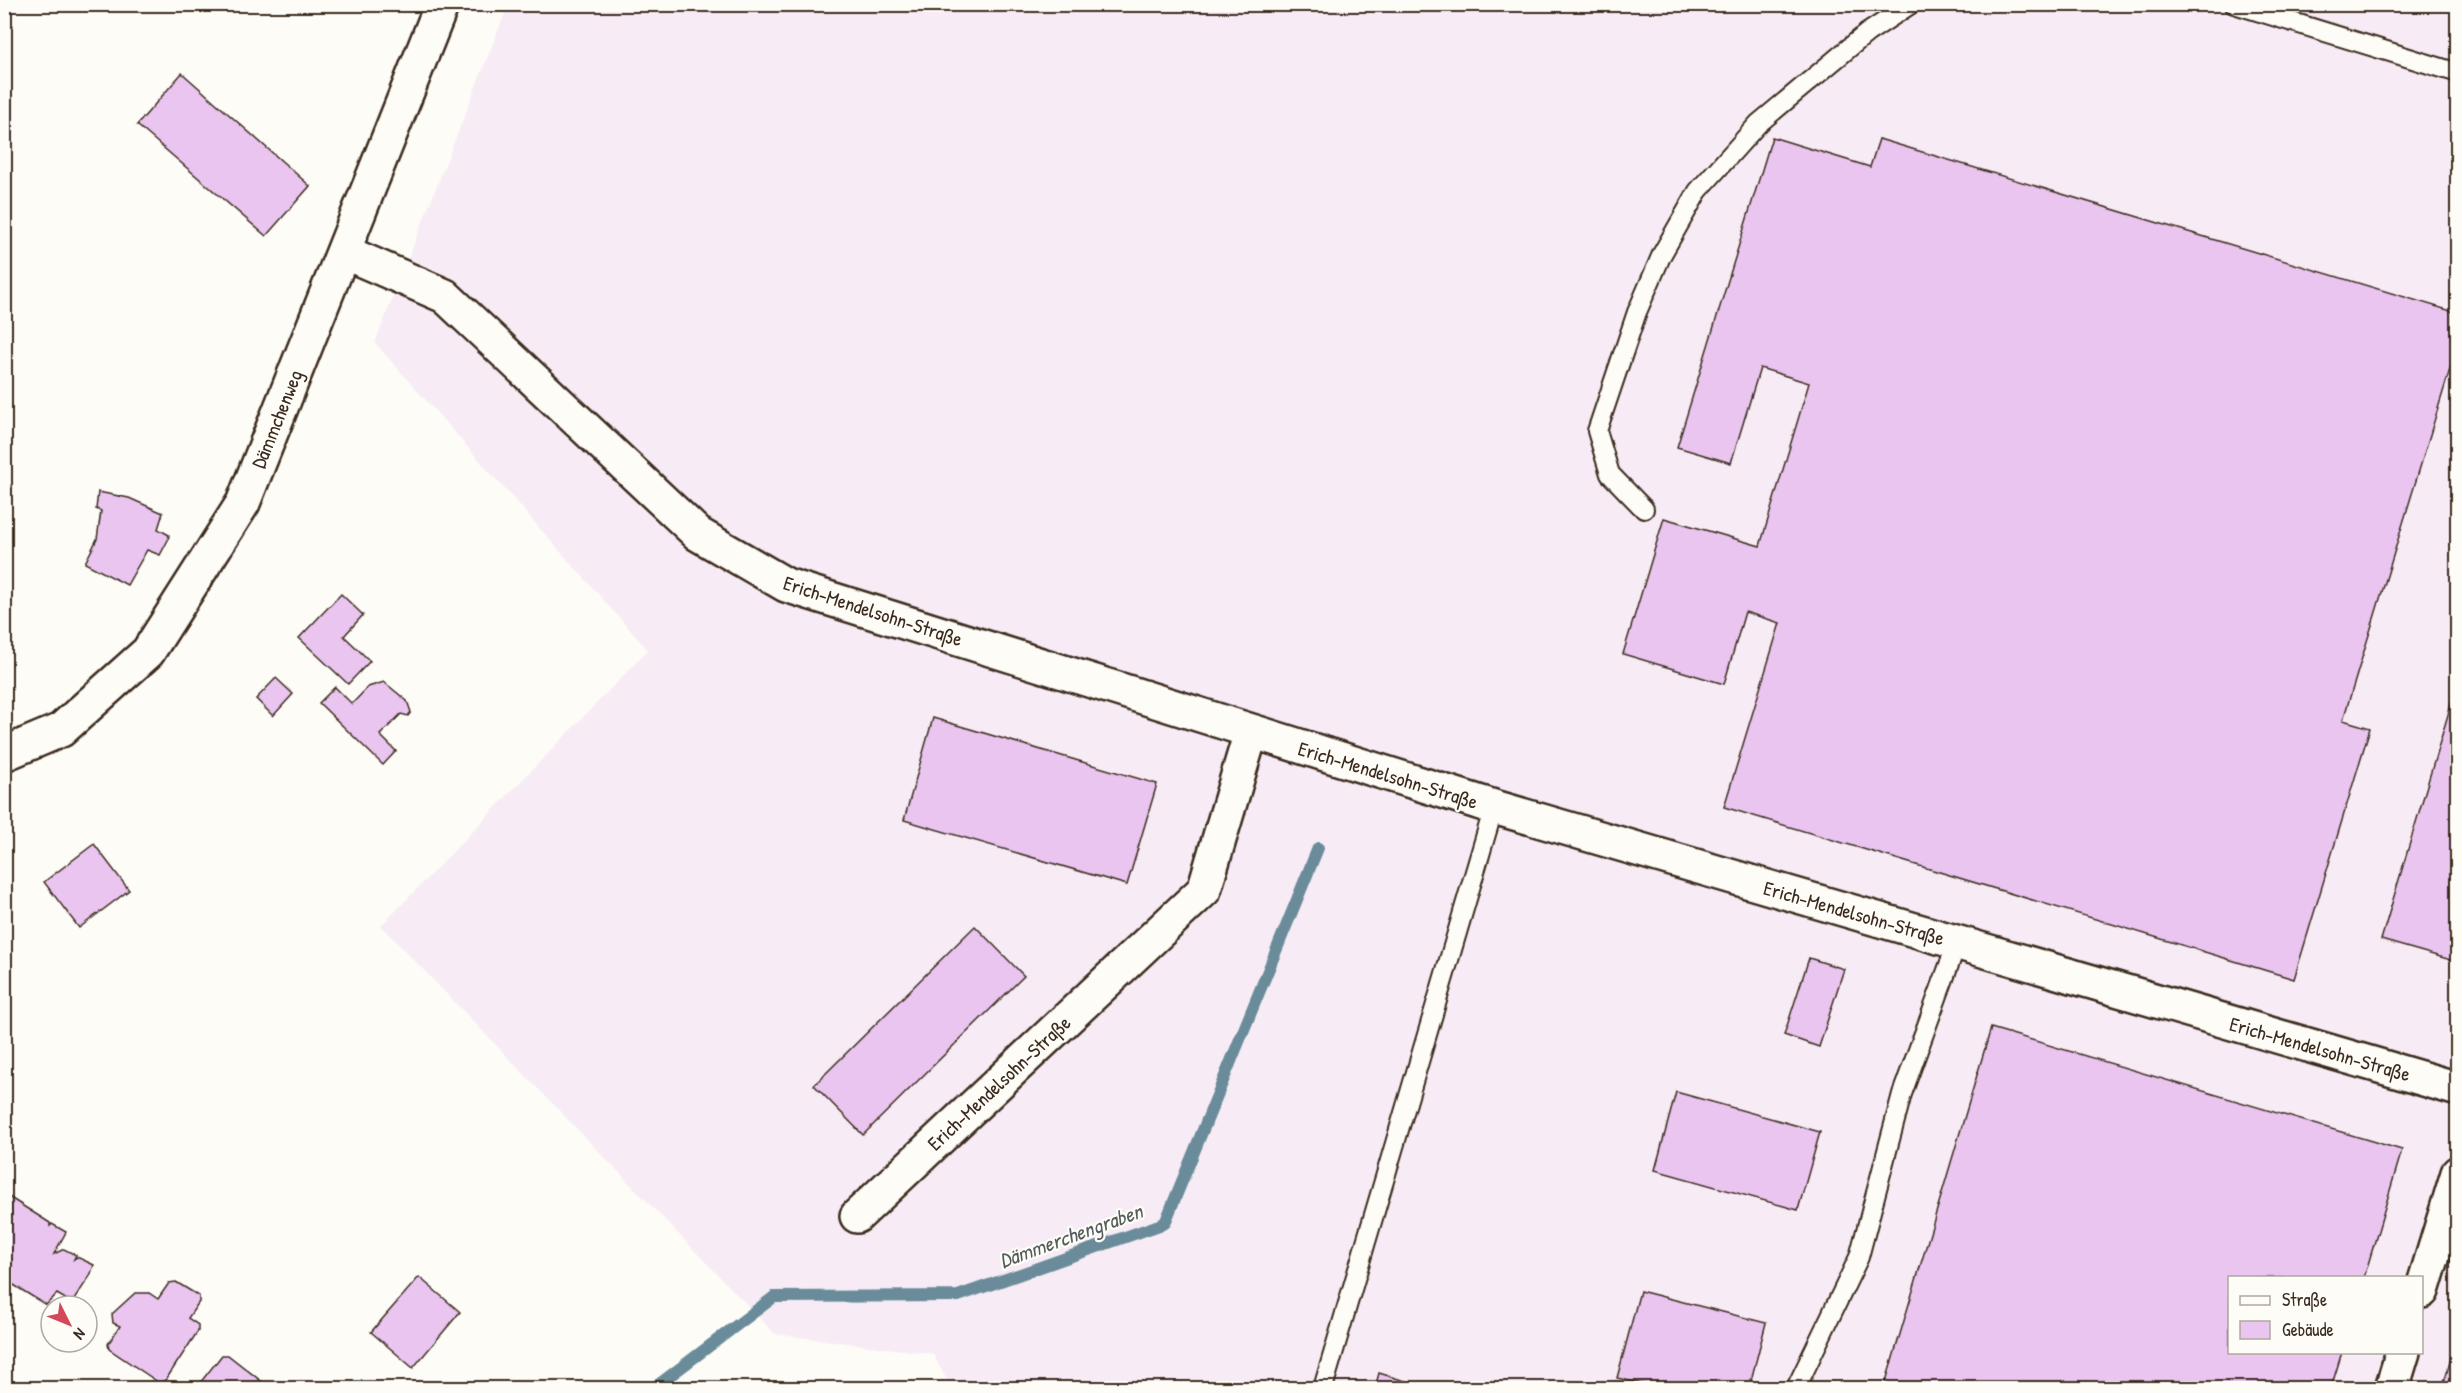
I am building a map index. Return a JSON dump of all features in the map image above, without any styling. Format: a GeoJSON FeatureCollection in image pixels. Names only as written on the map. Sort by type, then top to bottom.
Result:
{"type":"FeatureCollection","features":[{"type":"Feature","properties":{"kind":"street","name":"Dämmchenweg"},"geometry":{"type":"LineString","coordinates":[[4,754],[61,730],[148,652],[243,503],[442,4]]}},
{"type":"Feature","properties":{"kind":"street","name":"Erich-Mendelsohn-Straße"},"geometry":{"type":"LineString","coordinates":[[344,252],[445,296],[698,534],[786,585],[1494,807],[2457,1089]]}},
{"type":"Feature","properties":{"kind":"street","name":"Erich-Mendelsohn-Straße"},"geometry":{"type":"LineString","coordinates":[[857,1216],[1204,890],[1251,732]]}},
{"type":"Feature","properties":{"kind":"street"},"geometry":{"type":"LineString","coordinates":[[2423,1284],[2457,1173]]}},
{"type":"Feature","properties":{"kind":"street"},"geometry":{"type":"LineString","coordinates":[[2392,1389],[2403,1354]]}},
{"type":"Feature","properties":{"kind":"lane"},"geometry":{"type":"LineString","coordinates":[[1644,509],[1610,474],[1597,431],[1637,312],[1662,254],[1698,191],[1758,124],[1867,33],[1911,4]]}},
{"type":"Feature","properties":{"kind":"lane"},"geometry":{"type":"LineString","coordinates":[[2234,4],[2457,73]]}},
{"type":"Feature","properties":{"kind":"lane"},"geometry":{"type":"LineString","coordinates":[[1323,1389],[1494,807]]}},
{"type":"Feature","properties":{"kind":"lane"},"geometry":{"type":"LineString","coordinates":[[1796,1389],[1859,1257],[1902,1094],[1957,943]]}},
{"type":"Feature","properties":{"kind":"shaded area"},"geometry":{"type":"Polygon","coordinates":[[[508,5],[2457,5],[2457,1388],[951,1388],[933,1354],[775,1334],[381,926],[648,650],[375,343],[508,5]]]}},
{"type":"Feature","properties":{"kind":"building"},"geometry":{"type":"Polygon","coordinates":[[[182,73],[310,186],[266,236],[137,125],[182,73]]]}},
{"type":"Feature","properties":{"kind":"building"},"geometry":{"type":"Polygon","coordinates":[[[1772,137],[1870,167],[1879,139],[2458,313],[2458,343],[2343,720],[2370,728],[2294,979],[1724,807],[1780,623],[1745,612],[1724,684],[1623,654],[1664,518],[1760,546],[1809,383],[1760,368],[1731,463],[1677,447],[1772,137]]]}},
{"type":"Feature","properties":{"kind":"building"},"geometry":{"type":"Polygon","coordinates":[[[98,492],[129,498],[163,513],[158,529],[169,535],[168,540],[160,555],[147,550],[127,585],[85,563],[97,539],[101,511],[96,509],[98,492]]]}},
{"type":"Feature","properties":{"kind":"building"},"geometry":{"type":"Polygon","coordinates":[[[341,594],[363,615],[344,636],[370,661],[348,684],[299,638],[341,594]]]}},
{"type":"Feature","properties":{"kind":"building"},"geometry":{"type":"Polygon","coordinates":[[[276,678],[293,694],[273,716],[256,699],[276,678]]]}},
{"type":"Feature","properties":{"kind":"building"},"geometry":{"type":"Polygon","coordinates":[[[2458,681],[2458,962],[2381,940],[2458,681]]]}},
{"type":"Feature","properties":{"kind":"building"},"geometry":{"type":"Polygon","coordinates":[[[384,682],[407,701],[411,712],[408,716],[401,714],[380,735],[396,751],[383,765],[319,703],[335,687],[352,704],[368,687],[384,682]]]}},
{"type":"Feature","properties":{"kind":"building"},"geometry":{"type":"Polygon","coordinates":[[[933,718],[1157,784],[1127,885],[904,820],[933,718]]]}},
{"type":"Feature","properties":{"kind":"building"},"geometry":{"type":"Polygon","coordinates":[[[94,844],[129,890],[79,928],[44,882],[94,844]]]}},
{"type":"Feature","properties":{"kind":"building"},"geometry":{"type":"Polygon","coordinates":[[[975,926],[1024,976],[863,1135],[814,1085],[975,926]]]}},
{"type":"Feature","properties":{"kind":"building"},"geometry":{"type":"Polygon","coordinates":[[[1809,958],[1844,969],[1819,1047],[1784,1035],[1809,958]]]}},
{"type":"Feature","properties":{"kind":"building"},"geometry":{"type":"Polygon","coordinates":[[[1991,1028],[2402,1150],[2365,1276],[2228,1276],[2228,1354],[2341,1354],[2331,1388],[1884,1388],[1991,1028]]]}},
{"type":"Feature","properties":{"kind":"building"},"geometry":{"type":"Polygon","coordinates":[[[1676,1092],[1820,1132],[1798,1210],[1655,1170],[1676,1092]]]}},
{"type":"Feature","properties":{"kind":"building"},"geometry":{"type":"Polygon","coordinates":[[[4,1194],[50,1223],[50,1226],[52,1224],[66,1232],[54,1254],[64,1249],[76,1255],[74,1259],[77,1257],[94,1265],[90,1276],[78,1294],[39,1294],[39,1301],[4,1279],[4,1194]]]}},
{"type":"Feature","properties":{"kind":"building"},"geometry":{"type":"Polygon","coordinates":[[[419,1277],[460,1312],[413,1368],[371,1332],[419,1277]]]}},
{"type":"Feature","properties":{"kind":"building"},"geometry":{"type":"Polygon","coordinates":[[[176,1282],[199,1296],[199,1302],[188,1318],[198,1325],[198,1331],[165,1381],[158,1382],[109,1349],[108,1344],[120,1326],[113,1323],[112,1314],[135,1293],[149,1293],[158,1299],[169,1283],[176,1282]]]}},
{"type":"Feature","properties":{"kind":"building"},"geometry":{"type":"Polygon","coordinates":[[[1640,1291],[1766,1323],[1749,1388],[1659,1388],[1617,1378],[1640,1291]]]}},
{"type":"Feature","properties":{"kind":"building"},"geometry":{"type":"Polygon","coordinates":[[[2458,1336],[2458,1388],[2442,1388],[2458,1336]]]}},
{"type":"Feature","properties":{"kind":"building"},"geometry":{"type":"Polygon","coordinates":[[[222,1355],[228,1355],[270,1388],[196,1388],[222,1355]]]}},
{"type":"Feature","properties":{"kind":"building"},"geometry":{"type":"Polygon","coordinates":[[[1379,1373],[1428,1388],[1375,1388],[1379,1373]]]}},
{"type":"Feature","properties":{"kind":"waterway","name":"Dämmerchengraben"},"geometry":{"type":"LineString","coordinates":[[654,1388],[774,1297],[958,1296],[1165,1223],[1318,848]]}}]}
